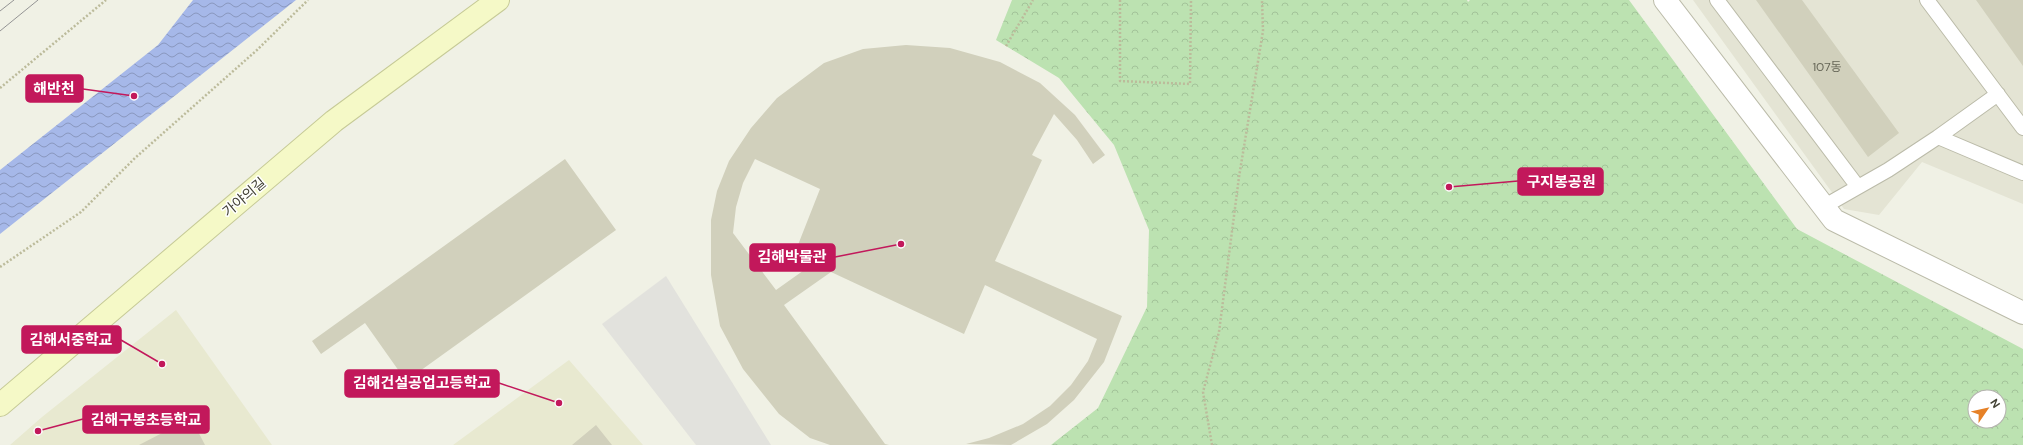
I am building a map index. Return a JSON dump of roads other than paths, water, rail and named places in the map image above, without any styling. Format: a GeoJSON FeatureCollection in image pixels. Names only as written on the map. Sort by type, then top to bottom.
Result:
{"type":"FeatureCollection","features":[{"type":"Feature","properties":{"kind":"street","name":"가야의길"},"geometry":{"type":"LineString","coordinates":[[0,405],[334,121],[498,0]]}},
{"type":"Feature","properties":{"kind":"street"},"geometry":{"type":"LineString","coordinates":[[1665,0],[1834,220],[2023,313]]}},
{"type":"Feature","properties":{"kind":"lane"},"geometry":{"type":"LineString","coordinates":[[1717,0],[1858,187]]}},
{"type":"Feature","properties":{"kind":"lane"},"geometry":{"type":"LineString","coordinates":[[1927,0],[2023,128]]}},
{"type":"Feature","properties":{"kind":"lane"},"geometry":{"type":"LineString","coordinates":[[1823,207],[1888,170],[1938,137],[1998,94]]}},
{"type":"Feature","properties":{"kind":"lane"},"geometry":{"type":"LineString","coordinates":[[1938,137],[2023,174]]}},
{"type":"Feature","properties":{"kind":"water"},"geometry":{"type":"Polygon","coordinates":[[[193,0],[296,0],[0,234],[0,170],[158,45],[193,0]]]}},
{"type":"Feature","properties":{"kind":"tram line"},"geometry":{"type":"LineString","coordinates":[[0,11],[14,0]]}},
{"type":"Feature","properties":{"kind":"tram line"},"geometry":{"type":"LineString","coordinates":[[0,31],[38,0]]}},
{"type":"Feature","properties":{"kind":"place","name":"해반천"},"geometry":{"type":"Point","coordinates":[134,96]}},
{"type":"Feature","properties":{"kind":"place","name":"구지봉공원"},"geometry":{"type":"Point","coordinates":[1449,187]}},
{"type":"Feature","properties":{"kind":"place","name":"김해박물관"},"geometry":{"type":"Point","coordinates":[901,244]}},
{"type":"Feature","properties":{"kind":"place","name":"김해서중학교"},"geometry":{"type":"Point","coordinates":[162,364]}},
{"type":"Feature","properties":{"kind":"place","name":"김해건설공업고등학교"},"geometry":{"type":"Point","coordinates":[559,403]}},
{"type":"Feature","properties":{"kind":"place","name":"김해구봉초등학교"},"geometry":{"type":"Point","coordinates":[38,431]}}]}
